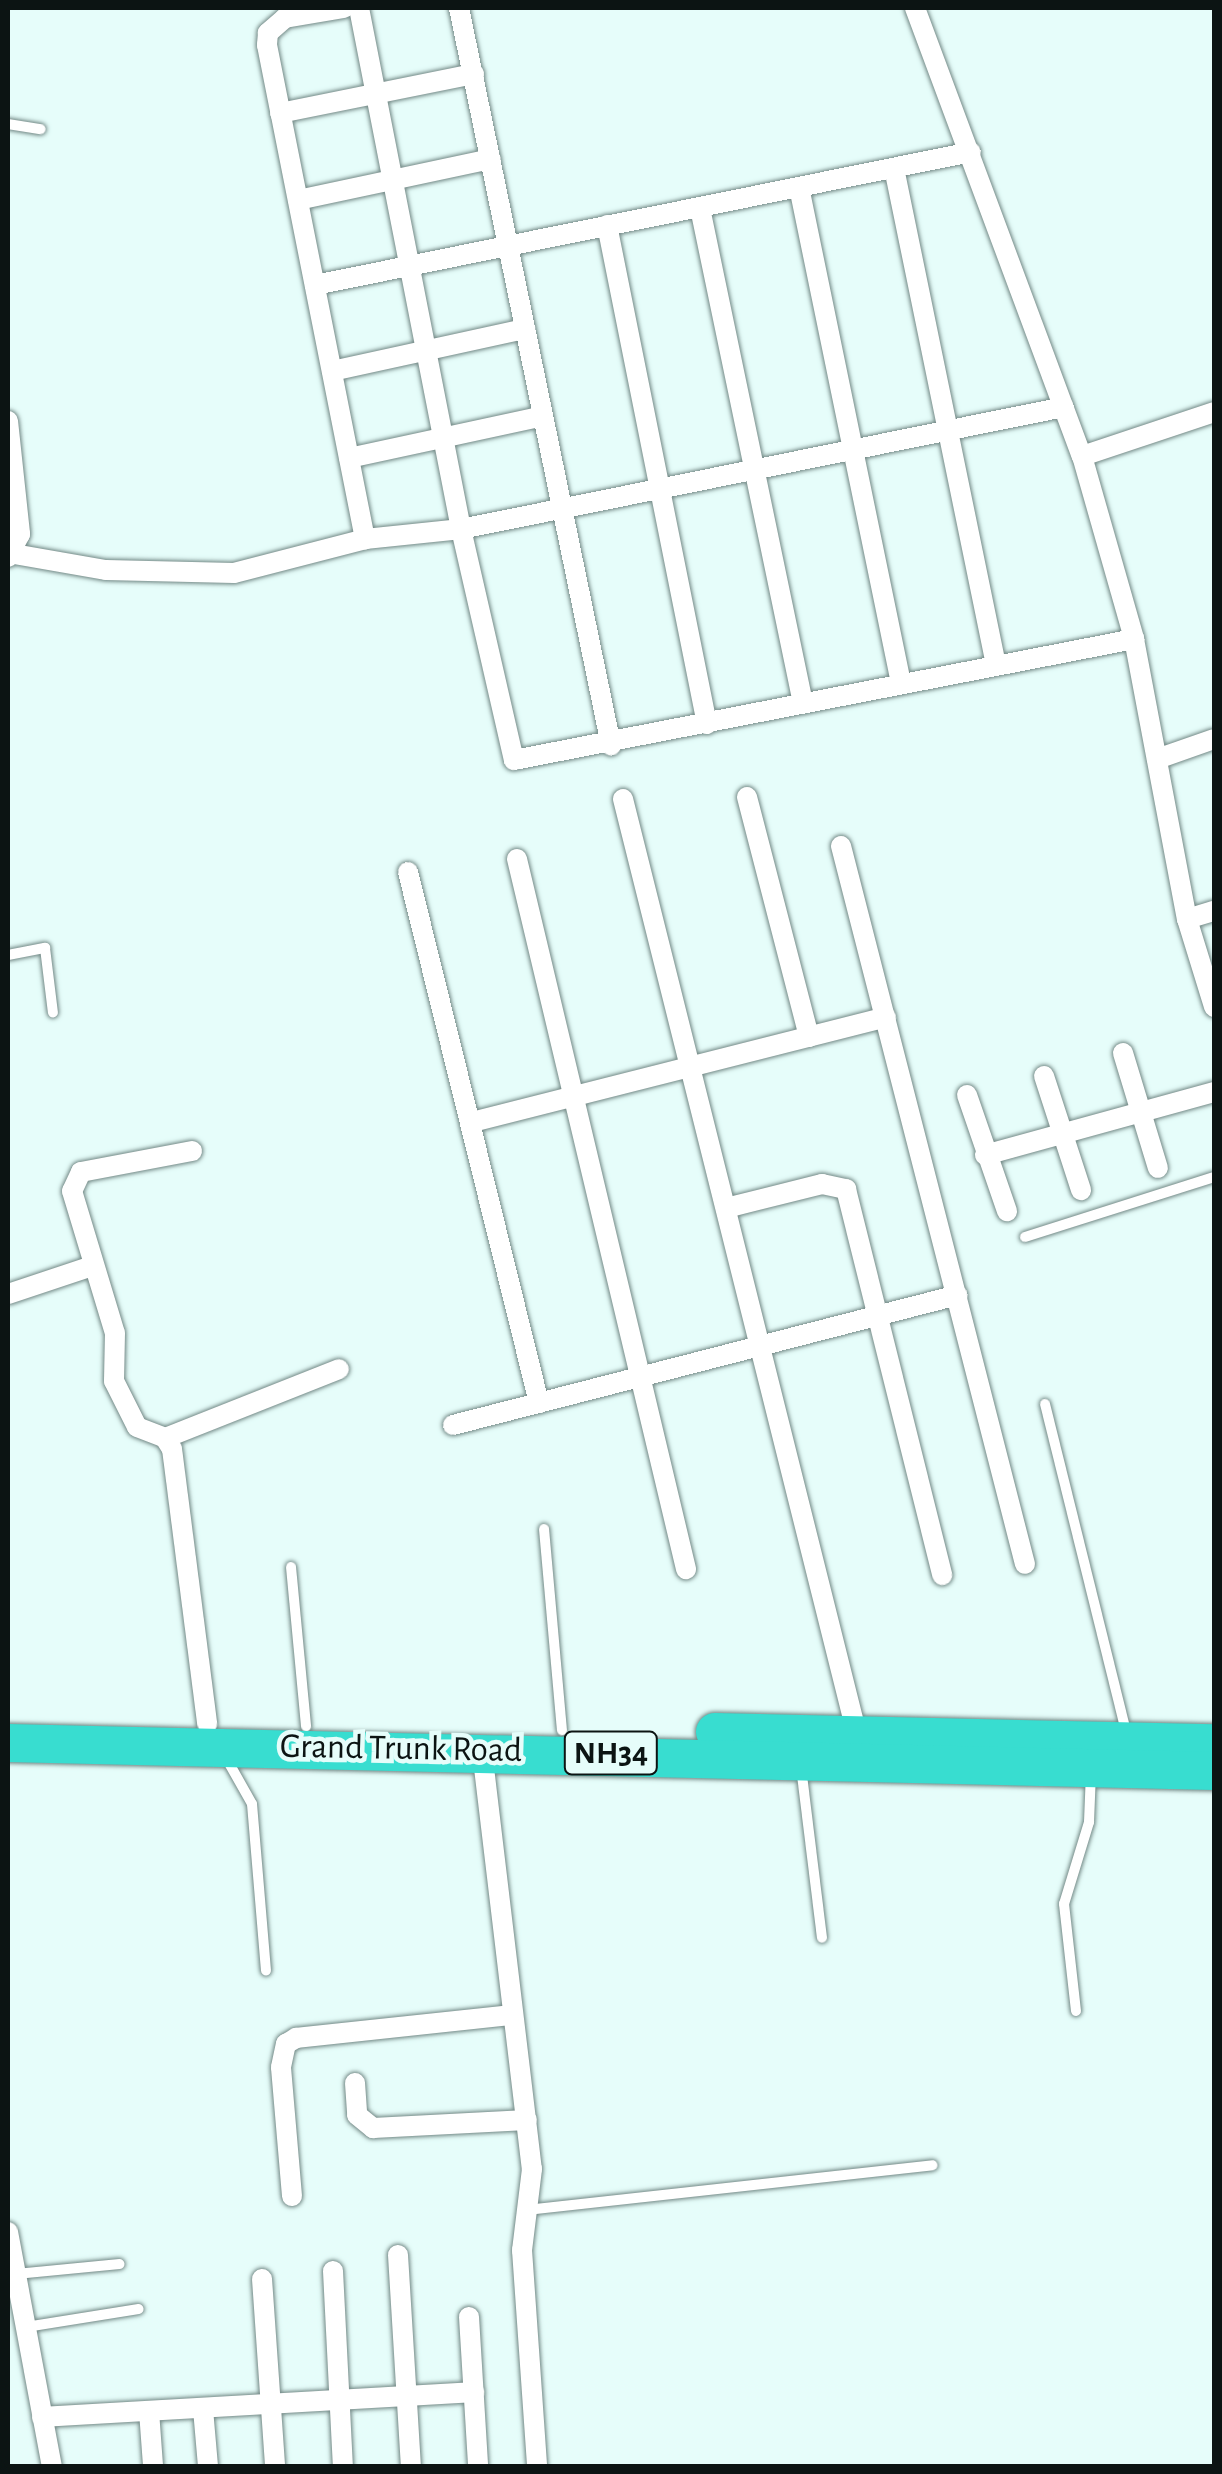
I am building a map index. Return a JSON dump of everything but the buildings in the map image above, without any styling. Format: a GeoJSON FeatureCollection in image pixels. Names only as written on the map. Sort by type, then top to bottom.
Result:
{"type":"FeatureCollection","features":[{"type":"Feature","properties":{"kind":"highway","name":"Grand Trunk Road"},"geometry":{"type":"LineString","coordinates":[[8,1718],[482,1751],[1214,1771]]}},
{"type":"Feature","properties":{"kind":"highway","name":"Grand Trunk Road"},"geometry":{"type":"LineString","coordinates":[[8,1743],[214,1735],[306,1726],[1214,1743]]}},
{"type":"Feature","properties":{"kind":"street"},"geometry":{"type":"LineString","coordinates":[[344,8],[285,18],[268,33],[280,113],[366,539]]}},
{"type":"Feature","properties":{"kind":"street"},"geometry":{"type":"LineString","coordinates":[[359,8],[508,753],[522,763],[802,703],[1134,639]]}},
{"type":"Feature","properties":{"kind":"street"},"geometry":{"type":"LineString","coordinates":[[460,8],[611,745]]}},
{"type":"Feature","properties":{"kind":"street"},"geometry":{"type":"LineString","coordinates":[[914,8],[972,152],[1082,456],[1134,639],[1187,919],[1214,1007]]}},
{"type":"Feature","properties":{"kind":"street"},"geometry":{"type":"LineString","coordinates":[[280,113],[474,74]]}},
{"type":"Feature","properties":{"kind":"street"},"geometry":{"type":"LineString","coordinates":[[315,285],[972,152]]}},
{"type":"Feature","properties":{"kind":"street"},"geometry":{"type":"LineString","coordinates":[[298,200],[491,158]]}},
{"type":"Feature","properties":{"kind":"street"},"geometry":{"type":"LineString","coordinates":[[894,168],[996,665]]}},
{"type":"Feature","properties":{"kind":"street"},"geometry":{"type":"LineString","coordinates":[[799,187],[901,684]]}},
{"type":"Feature","properties":{"kind":"street"},"geometry":{"type":"LineString","coordinates":[[700,208],[758,468],[802,703]]}},
{"type":"Feature","properties":{"kind":"street"},"geometry":{"type":"LineString","coordinates":[[607,226],[707,724]]}},
{"type":"Feature","properties":{"kind":"street"},"geometry":{"type":"LineString","coordinates":[[332,371],[526,329]]}},
{"type":"Feature","properties":{"kind":"street"},"geometry":{"type":"LineString","coordinates":[[8,420],[20,534],[11,556],[188,575],[277,564],[366,539],[461,528],[560,504],[1064,407]]}},
{"type":"Feature","properties":{"kind":"street"},"geometry":{"type":"LineString","coordinates":[[1082,456],[1214,412]]}},
{"type":"Feature","properties":{"kind":"street"},"geometry":{"type":"LineString","coordinates":[[349,458],[543,416]]}},
{"type":"Feature","properties":{"kind":"street"},"geometry":{"type":"LineString","coordinates":[[1157,759],[1214,739]]}},
{"type":"Feature","properties":{"kind":"street"},"geometry":{"type":"LineString","coordinates":[[746,797],[809,1037]]}},
{"type":"Feature","properties":{"kind":"street"},"geometry":{"type":"LineString","coordinates":[[623,799],[857,1735]]}},
{"type":"Feature","properties":{"kind":"street"},"geometry":{"type":"LineString","coordinates":[[842,846],[1025,1564]]}},
{"type":"Feature","properties":{"kind":"street"},"geometry":{"type":"LineString","coordinates":[[517,859],[686,1569]]}},
{"type":"Feature","properties":{"kind":"street"},"geometry":{"type":"LineString","coordinates":[[408,872],[539,1402]]}},
{"type":"Feature","properties":{"kind":"street"},"geometry":{"type":"LineString","coordinates":[[1187,919],[1214,910]]}},
{"type":"Feature","properties":{"kind":"street"},"geometry":{"type":"LineString","coordinates":[[472,1122],[886,1017]]}},
{"type":"Feature","properties":{"kind":"street"},"geometry":{"type":"LineString","coordinates":[[1123,1054],[1158,1168]]}},
{"type":"Feature","properties":{"kind":"street"},"geometry":{"type":"LineString","coordinates":[[1044,1076],[1081,1190]]}},
{"type":"Feature","properties":{"kind":"street"},"geometry":{"type":"LineString","coordinates":[[986,1155],[1214,1092]]}},
{"type":"Feature","properties":{"kind":"street"},"geometry":{"type":"LineString","coordinates":[[967,1094],[1008,1211]]}},
{"type":"Feature","properties":{"kind":"street"},"geometry":{"type":"LineString","coordinates":[[192,1152],[81,1172],[73,1180],[92,1266],[115,1333],[114,1381],[137,1427],[165,1438],[339,1369]]}},
{"type":"Feature","properties":{"kind":"street"},"geometry":{"type":"LineString","coordinates":[[726,1208],[822,1184],[846,1189],[942,1575]]}},
{"type":"Feature","properties":{"kind":"street"},"geometry":{"type":"LineString","coordinates":[[8,1294],[92,1266]]}},
{"type":"Feature","properties":{"kind":"street"},"geometry":{"type":"LineString","coordinates":[[453,1426],[958,1295]]}},
{"type":"Feature","properties":{"kind":"street"},"geometry":{"type":"LineString","coordinates":[[165,1438],[194,1590],[214,1735]]}},
{"type":"Feature","properties":{"kind":"street"},"geometry":{"type":"LineString","coordinates":[[482,1751],[532,2168],[522,2250],[538,2466]]}},
{"type":"Feature","properties":{"kind":"street"},"geometry":{"type":"LineString","coordinates":[[292,2196],[281,2067],[286,2044],[512,2016]]}},
{"type":"Feature","properties":{"kind":"street"},"geometry":{"type":"LineString","coordinates":[[354,2083],[357,2116],[373,2128],[527,2120]]}},
{"type":"Feature","properties":{"kind":"street"},"geometry":{"type":"LineString","coordinates":[[8,2232],[52,2466]]}},
{"type":"Feature","properties":{"kind":"street"},"geometry":{"type":"LineString","coordinates":[[398,2256],[411,2466]]}},
{"type":"Feature","properties":{"kind":"street"},"geometry":{"type":"LineString","coordinates":[[334,2271],[344,2466]]}},
{"type":"Feature","properties":{"kind":"street"},"geometry":{"type":"LineString","coordinates":[[262,2279],[275,2466]]}},
{"type":"Feature","properties":{"kind":"street"},"geometry":{"type":"LineString","coordinates":[[470,2317],[478,2466]]}},
{"type":"Feature","properties":{"kind":"street"},"geometry":{"type":"LineString","coordinates":[[42,2417],[474,2392]]}},
{"type":"Feature","properties":{"kind":"street"},"geometry":{"type":"LineString","coordinates":[[203,2409],[208,2466]]}},
{"type":"Feature","properties":{"kind":"street"},"geometry":{"type":"LineString","coordinates":[[149,2412],[153,2466]]}},
{"type":"Feature","properties":{"kind":"lane"},"geometry":{"type":"LineString","coordinates":[[8,124],[41,129]]}},
{"type":"Feature","properties":{"kind":"lane"},"geometry":{"type":"LineString","coordinates":[[8,955],[45,948],[53,1013]]}},
{"type":"Feature","properties":{"kind":"lane"},"geometry":{"type":"LineString","coordinates":[[1024,1237],[1214,1177]]}},
{"type":"Feature","properties":{"kind":"lane"},"geometry":{"type":"LineString","coordinates":[[1045,1404],[1129,1741]]}},
{"type":"Feature","properties":{"kind":"lane"},"geometry":{"type":"LineString","coordinates":[[544,1528],[562,1730]]}},
{"type":"Feature","properties":{"kind":"lane"},"geometry":{"type":"LineString","coordinates":[[291,1568],[306,1726]]}},
{"type":"Feature","properties":{"kind":"lane"},"geometry":{"type":"LineString","coordinates":[[214,1735],[252,1804],[266,1970]]}},
{"type":"Feature","properties":{"kind":"lane"},"geometry":{"type":"LineString","coordinates":[[800,1761],[822,1938]]}},
{"type":"Feature","properties":{"kind":"lane"},"geometry":{"type":"LineString","coordinates":[[1076,2011],[1064,1904],[1089,1822],[1092,1767]]}},
{"type":"Feature","properties":{"kind":"lane"},"geometry":{"type":"LineString","coordinates":[[527,2210],[933,2165]]}},
{"type":"Feature","properties":{"kind":"lane"},"geometry":{"type":"LineString","coordinates":[[14,2274],[120,2264]]}},
{"type":"Feature","properties":{"kind":"lane"},"geometry":{"type":"LineString","coordinates":[[24,2327],[139,2310]]}}]}
